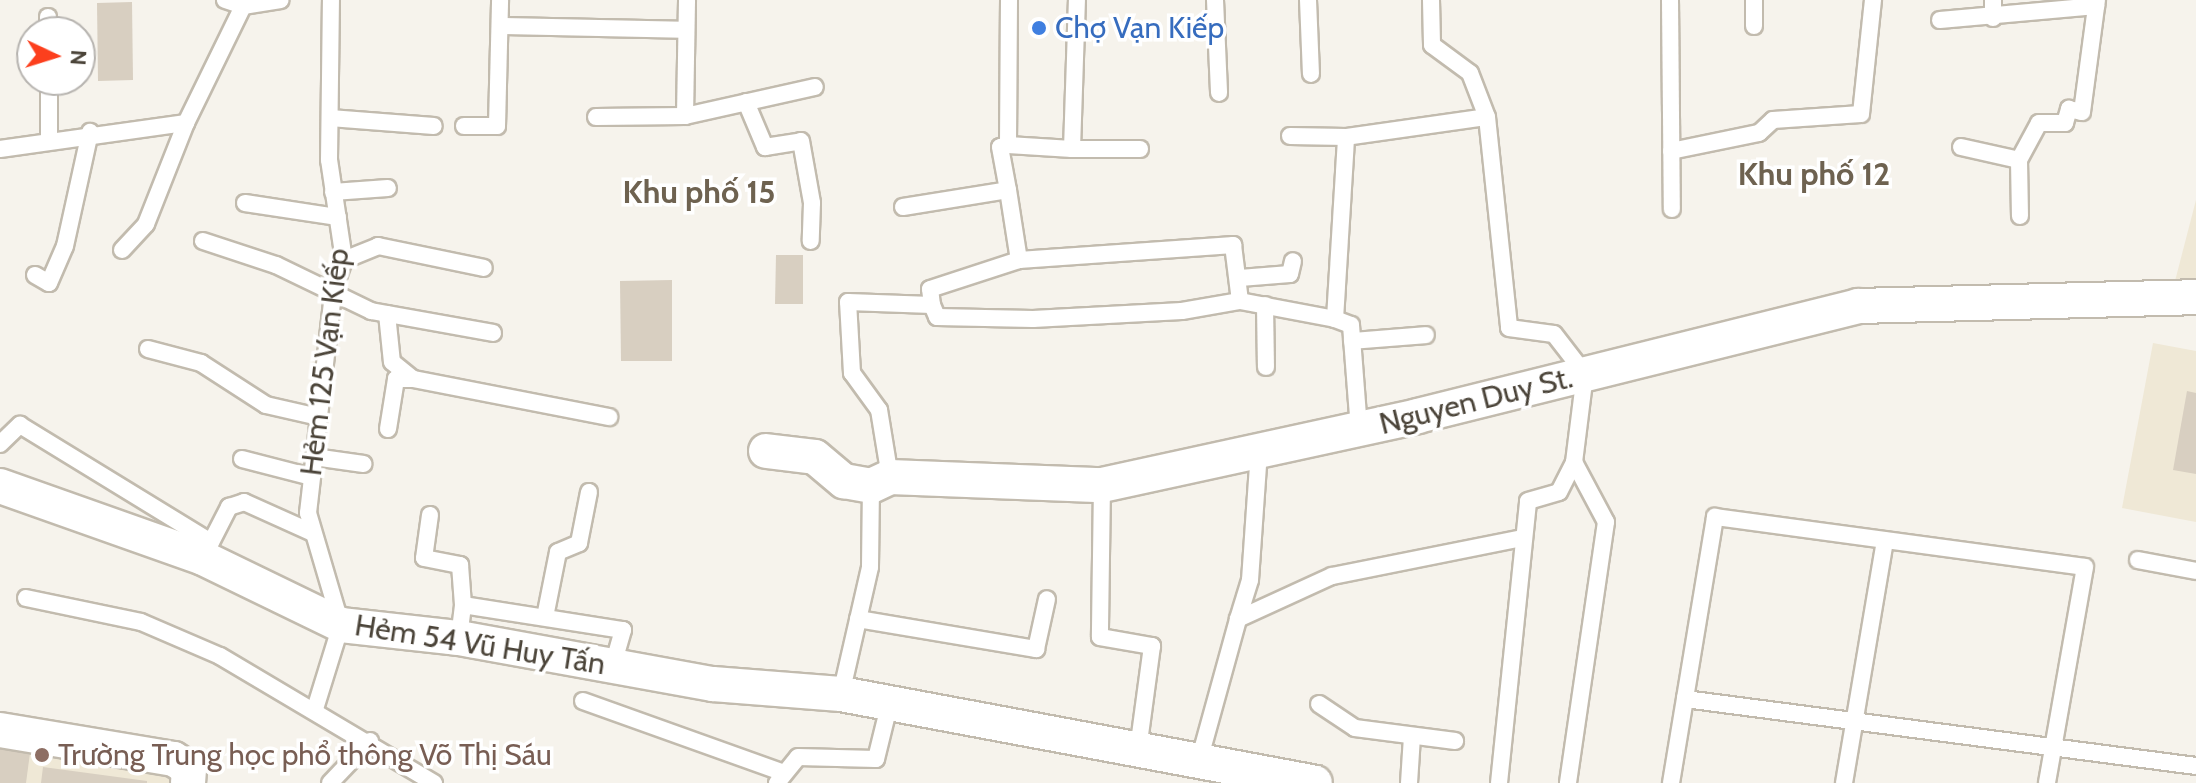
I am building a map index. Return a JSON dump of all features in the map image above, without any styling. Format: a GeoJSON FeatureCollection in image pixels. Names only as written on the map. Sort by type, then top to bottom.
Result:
{"type":"FeatureCollection","features":[{"type":"Feature","properties":{"kind":"street","name":"Nguyen Duy St."},"geometry":{"type":"LineString","coordinates":[[766,451],[815,457],[844,481],[1102,485],[1359,429],[1858,306],[2196,297]]}},
{"type":"Feature","properties":{"kind":"street","name":"Hẻm 54 Vũ Huy Tấn"},"geometry":{"type":"LineString","coordinates":[[0,486],[207,550],[341,625],[459,638],[713,684],[841,694],[1315,783]]}},
{"type":"Feature","properties":{"kind":"street"},"geometry":{"type":"LineString","coordinates":[[0,730],[174,759],[189,769],[188,783]]}},
{"type":"Feature","properties":{"kind":"lane"},"geometry":{"type":"LineString","coordinates":[[225,0],[243,6],[281,0]]}},
{"type":"Feature","properties":{"kind":"lane","name":"Hẻm 125 Vạn Kiếp"},"geometry":{"type":"LineString","coordinates":[[331,0],[333,192],[344,260],[333,292],[308,513],[341,625]]}},
{"type":"Feature","properties":{"kind":"lane"},"geometry":{"type":"LineString","coordinates":[[464,126],[497,126],[500,0]]}},
{"type":"Feature","properties":{"kind":"lane"},"geometry":{"type":"LineString","coordinates":[[685,116],[687,0]]}},
{"type":"Feature","properties":{"kind":"lane"},"geometry":{"type":"LineString","coordinates":[[1008,145],[1009,0]]}},
{"type":"Feature","properties":{"kind":"lane"},"geometry":{"type":"LineString","coordinates":[[1072,149],[1077,0]]}},
{"type":"Feature","properties":{"kind":"lane"},"geometry":{"type":"LineString","coordinates":[[1215,0],[1219,93]]}},
{"type":"Feature","properties":{"kind":"lane"},"geometry":{"type":"LineString","coordinates":[[1308,0],[1311,74]]}},
{"type":"Feature","properties":{"kind":"lane"},"geometry":{"type":"LineString","coordinates":[[1431,0],[1432,45],[1470,73],[1487,117],[1509,328],[1554,334],[1585,374],[1574,462],[1559,492],[1528,501],[1499,783]]}},
{"type":"Feature","properties":{"kind":"lane"},"geometry":{"type":"LineString","coordinates":[[1670,0],[1672,209]]}},
{"type":"Feature","properties":{"kind":"lane"},"geometry":{"type":"LineString","coordinates":[[1754,0],[1754,26]]}},
{"type":"Feature","properties":{"kind":"lane"},"geometry":{"type":"LineString","coordinates":[[1671,151],[1759,133],[1773,120],[1861,114],[1873,0]]}},
{"type":"Feature","properties":{"kind":"lane"},"geometry":{"type":"LineString","coordinates":[[1993,0],[1993,18]]}},
{"type":"Feature","properties":{"kind":"lane"},"geometry":{"type":"LineString","coordinates":[[1940,20],[1993,18],[2097,3],[2082,112],[2069,109],[2065,123],[2039,123],[2019,160],[2020,216]]}},
{"type":"Feature","properties":{"kind":"lane"},"geometry":{"type":"LineString","coordinates":[[122,250],[146,224],[186,123],[243,6]]}},
{"type":"Feature","properties":{"kind":"lane"},"geometry":{"type":"LineString","coordinates":[[500,26],[686,30]]}},
{"type":"Feature","properties":{"kind":"lane"},"geometry":{"type":"LineString","coordinates":[[596,117],[685,116],[815,87]]}},
{"type":"Feature","properties":{"kind":"lane"},"geometry":{"type":"LineString","coordinates":[[49,96],[49,140]]}},
{"type":"Feature","properties":{"kind":"lane"},"geometry":{"type":"LineString","coordinates":[[746,102],[765,147],[801,141],[812,203],[811,241]]}},
{"type":"Feature","properties":{"kind":"lane"},"geometry":{"type":"LineString","coordinates":[[1290,136],[1346,137],[1487,117]]}},
{"type":"Feature","properties":{"kind":"lane"},"geometry":{"type":"LineString","coordinates":[[330,118],[434,126]]}},
{"type":"Feature","properties":{"kind":"lane"},"geometry":{"type":"LineString","coordinates":[[0,149],[90,132],[186,123]]}},
{"type":"Feature","properties":{"kind":"lane"},"geometry":{"type":"LineString","coordinates":[[35,275],[49,283],[65,246],[90,132]]}},
{"type":"Feature","properties":{"kind":"lane"},"geometry":{"type":"LineString","coordinates":[[1335,319],[1346,137]]}},
{"type":"Feature","properties":{"kind":"lane"},"geometry":{"type":"LineString","coordinates":[[1019,260],[1000,147],[1140,149]]}},
{"type":"Feature","properties":{"kind":"lane"},"geometry":{"type":"LineString","coordinates":[[1961,147],[2019,160]]}},
{"type":"Feature","properties":{"kind":"lane"},"geometry":{"type":"LineString","coordinates":[[333,192],[388,188]]}},
{"type":"Feature","properties":{"kind":"lane"},"geometry":{"type":"LineString","coordinates":[[903,207],[1008,190]]}},
{"type":"Feature","properties":{"kind":"lane"},"geometry":{"type":"LineString","coordinates":[[245,203],[338,217]]}},
{"type":"Feature","properties":{"kind":"lane"},"geometry":{"type":"LineString","coordinates":[[203,241],[276,265],[387,314],[493,333]]}},
{"type":"Feature","properties":{"kind":"lane"},"geometry":{"type":"LineString","coordinates":[[1240,301],[1240,278],[1233,245],[1019,260],[930,289],[937,317],[1033,319],[1182,311],[1240,301],[1335,319],[1351,325],[1359,429]]}},
{"type":"Feature","properties":{"kind":"lane"},"geometry":{"type":"LineString","coordinates":[[344,260],[378,246],[484,268]]}},
{"type":"Feature","properties":{"kind":"lane"},"geometry":{"type":"LineString","coordinates":[[1240,278],[1290,274],[1293,261]]}},
{"type":"Feature","properties":{"kind":"lane"},"geometry":{"type":"LineString","coordinates":[[841,694],[870,567],[880,481],[879,410],[852,373],[848,302],[932,305]]}},
{"type":"Feature","properties":{"kind":"lane"},"geometry":{"type":"LineString","coordinates":[[1265,305],[1266,367]]}},
{"type":"Feature","properties":{"kind":"lane"},"geometry":{"type":"LineString","coordinates":[[387,314],[392,362],[413,379]]}},
{"type":"Feature","properties":{"kind":"lane"},"geometry":{"type":"LineString","coordinates":[[1352,341],[1426,335]]}},
{"type":"Feature","properties":{"kind":"lane"},"geometry":{"type":"LineString","coordinates":[[148,349],[201,363],[266,405],[319,417]]}},
{"type":"Feature","properties":{"kind":"lane"},"geometry":{"type":"LineString","coordinates":[[388,429],[396,379],[413,379],[609,417]]}},
{"type":"Feature","properties":{"kind":"lane"},"geometry":{"type":"LineString","coordinates":[[0,444],[20,425],[207,550],[229,507],[244,502],[313,533]]}},
{"type":"Feature","properties":{"kind":"lane"},"geometry":{"type":"LineString","coordinates":[[1199,761],[1250,580],[1259,451]]}},
{"type":"Feature","properties":{"kind":"lane"},"geometry":{"type":"LineString","coordinates":[[314,457],[364,464]]}},
{"type":"Feature","properties":{"kind":"lane"},"geometry":{"type":"LineString","coordinates":[[242,459],[312,477]]}},
{"type":"Feature","properties":{"kind":"lane"},"geometry":{"type":"LineString","coordinates":[[1568,783],[1606,522],[1574,462]]}},
{"type":"Feature","properties":{"kind":"lane"},"geometry":{"type":"LineString","coordinates":[[1102,485],[1100,637],[1152,646],[1138,749]]}},
{"type":"Feature","properties":{"kind":"lane"},"geometry":{"type":"LineString","coordinates":[[545,617],[558,552],[579,543],[589,492]]}},
{"type":"Feature","properties":{"kind":"lane"},"geometry":{"type":"LineString","coordinates":[[430,515],[424,558],[460,565],[463,605],[459,638]]}},
{"type":"Feature","properties":{"kind":"lane"},"geometry":{"type":"LineString","coordinates":[[1671,783],[1715,517],[2085,567],[2047,783]]}},
{"type":"Feature","properties":{"kind":"lane"},"geometry":{"type":"LineString","coordinates":[[1238,619],[1332,576],[1523,538]]}},
{"type":"Feature","properties":{"kind":"lane"},"geometry":{"type":"LineString","coordinates":[[1844,783],[1885,540]]}},
{"type":"Feature","properties":{"kind":"lane"},"geometry":{"type":"LineString","coordinates":[[2138,560],[2196,571]]}},
{"type":"Feature","properties":{"kind":"lane"},"geometry":{"type":"LineString","coordinates":[[26,598],[141,622],[315,709],[434,783]]}},
{"type":"Feature","properties":{"kind":"lane"},"geometry":{"type":"LineString","coordinates":[[858,619],[1036,649],[1047,599]]}},
{"type":"Feature","properties":{"kind":"lane"},"geometry":{"type":"LineString","coordinates":[[463,605],[623,630],[613,665]]}},
{"type":"Feature","properties":{"kind":"lane"},"geometry":{"type":"LineString","coordinates":[[315,709],[341,625]]}},
{"type":"Feature","properties":{"kind":"lane"},"geometry":{"type":"LineString","coordinates":[[1685,699],[2054,743],[2196,766]]}},
{"type":"Feature","properties":{"kind":"lane"},"geometry":{"type":"LineString","coordinates":[[583,701],[779,778],[798,757],[876,759],[890,702]]}},
{"type":"Feature","properties":{"kind":"lane"},"geometry":{"type":"LineString","coordinates":[[1319,704],[1355,728],[1455,741]]}},
{"type":"Feature","properties":{"kind":"lane"},"geometry":{"type":"LineString","coordinates":[[1409,783],[1412,737]]}},
{"type":"Feature","properties":{"kind":"lane"},"geometry":{"type":"LineString","coordinates":[[330,783],[370,741]]}},
{"type":"Feature","properties":{"kind":"shaded area"},"geometry":{"type":"Polygon","coordinates":[[[2196,200],[2196,286],[2175,281],[2196,200]]]}},
{"type":"Feature","properties":{"kind":"shaded area"},"geometry":{"type":"Polygon","coordinates":[[[2153,343],[2196,351],[2196,522],[2122,508],[2153,343]]]}},
{"type":"Feature","properties":{"kind":"shaded area","name":"Trường Trung học phổ thông Võ Thị Sáu"},"geometry":{"type":"Polygon","coordinates":[[[0,742],[168,767],[180,783],[0,783],[0,742]]]}},
{"type":"Feature","properties":{"kind":"building"},"geometry":{"type":"Polygon","coordinates":[[[132,2],[133,80],[98,81],[97,3],[132,2]]]}},
{"type":"Feature","properties":{"kind":"building"},"geometry":{"type":"Polygon","coordinates":[[[776,255],[803,255],[803,304],[775,304],[776,255]]]}},
{"type":"Feature","properties":{"kind":"building"},"geometry":{"type":"Polygon","coordinates":[[[672,280],[672,361],[621,361],[620,281],[672,280]]]}},
{"type":"Feature","properties":{"kind":"building"},"geometry":{"type":"Polygon","coordinates":[[[2187,391],[2196,393],[2196,474],[2173,470],[2187,391]]]}},
{"type":"Feature","properties":{"kind":"building"},"geometry":{"type":"Polygon","coordinates":[[[0,749],[30,753],[26,783],[0,783],[0,749]]]}},
{"type":"Feature","properties":{"kind":"building"},"geometry":{"type":"Polygon","coordinates":[[[43,767],[147,781],[147,783],[41,783],[43,767]]]}},
{"type":"Feature","properties":{"kind":"place","name":"Chợ Vạn Kiếp"},"geometry":{"type":"Point","coordinates":[1039,28]}},
{"type":"Feature","properties":{"kind":"place","name":"Trường Trung học phổ thông Võ Thị Sáu"},"geometry":{"type":"Point","coordinates":[42,755]}},
{"type":"Feature","properties":{"kind":"district","name":"Khu phố 12"},"geometry":{"type":"Point","coordinates":[1814,174]}},
{"type":"Feature","properties":{"kind":"district","name":"Khu phố 15"},"geometry":{"type":"Point","coordinates":[699,192]}}]}
